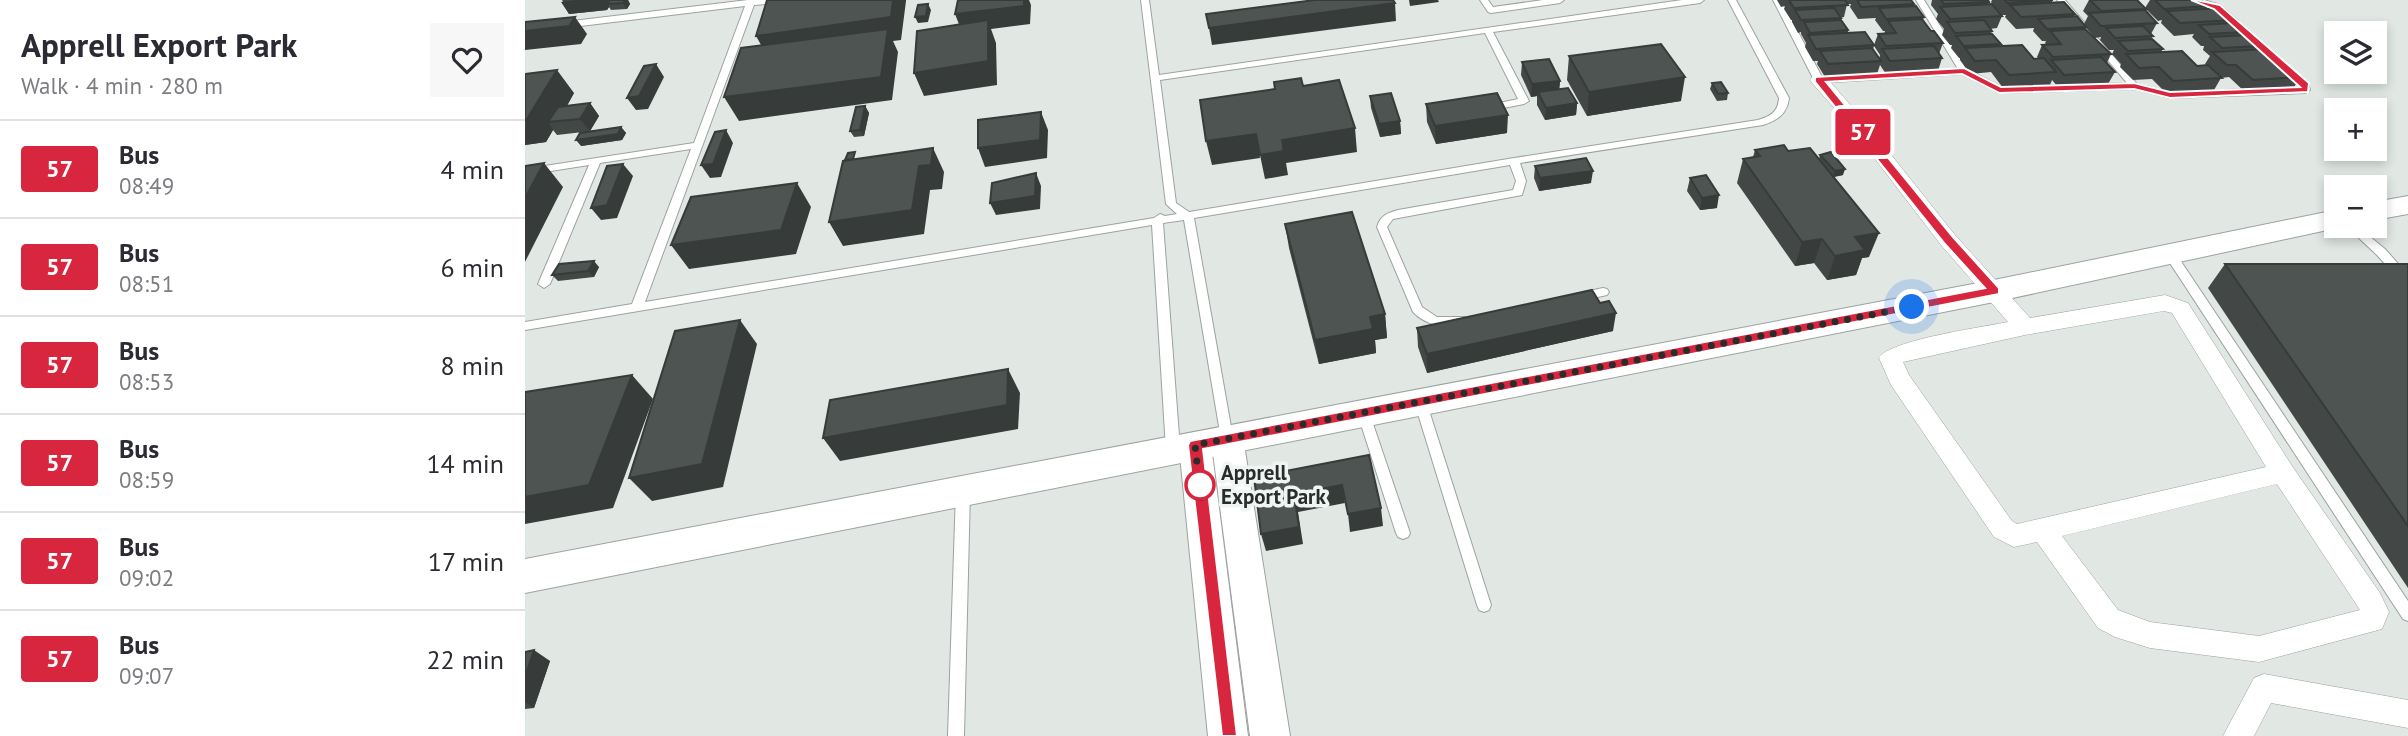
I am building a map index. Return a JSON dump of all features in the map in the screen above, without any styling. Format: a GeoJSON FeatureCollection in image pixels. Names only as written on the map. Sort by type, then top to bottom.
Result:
{"type":"FeatureCollection","features":[{"type":"Feature","properties":{"kind":"main road"},"geometry":{"type":"LineString","coordinates":[[2387,209],[2408,205]]}},
{"type":"Feature","properties":{"kind":"main road"},"geometry":{"type":"LineString","coordinates":[[525,576],[1994,291],[2324,222]]}},
{"type":"Feature","properties":{"kind":"street"},"geometry":{"type":"LineString","coordinates":[[1819,79],[1948,240],[2025,327]]}},
{"type":"Feature","properties":{"kind":"street"},"geometry":{"type":"LineString","coordinates":[[2042,528],[2108,619],[2125,628],[2150,635],[2259,649],[2372,620],[2375,612],[2283,473],[2180,308],[2165,303],[1895,353],[1890,358],[1899,379],[2003,529],[2014,536],[2042,528],[2283,473]]}},
{"type":"Feature","properties":{"kind":"street"},"geometry":{"type":"LineString","coordinates":[[1198,444],[1228,736]]}},
{"type":"Feature","properties":{"kind":"street"},"geometry":{"type":"LineString","coordinates":[[1198,444],[1270,736]]}},
{"type":"Feature","properties":{"kind":"street"},"geometry":{"type":"LineString","coordinates":[[2238,736],[2264,688],[2408,714]]}},
{"type":"Feature","properties":{"kind":"lane"},"geometry":{"type":"LineString","coordinates":[[552,26],[779,0]]}},
{"type":"Feature","properties":{"kind":"lane"},"geometry":{"type":"LineString","coordinates":[[1145,0],[1171,204],[1189,217]]}},
{"type":"Feature","properties":{"kind":"lane"},"geometry":{"type":"LineString","coordinates":[[1484,0],[1491,10],[1560,0]]}},
{"type":"Feature","properties":{"kind":"lane"},"geometry":{"type":"LineString","coordinates":[[1154,78],[1700,0]]}},
{"type":"Feature","properties":{"kind":"lane"},"geometry":{"type":"LineString","coordinates":[[525,326],[1514,161],[1760,123],[1777,117],[1783,109],[1784,98],[1732,0]]}},
{"type":"Feature","properties":{"kind":"lane"},"geometry":{"type":"LineString","coordinates":[[1777,0],[1819,79],[1964,71]]}},
{"type":"Feature","properties":{"kind":"lane"},"geometry":{"type":"LineString","coordinates":[[1920,0],[1964,71],[1999,90],[2134,86],[2170,95],[2305,90],[2305,85],[2217,7],[2196,0]]}},
{"type":"Feature","properties":{"kind":"lane"},"geometry":{"type":"LineString","coordinates":[[2061,0],[2134,86]]}},
{"type":"Feature","properties":{"kind":"lane"},"geometry":{"type":"LineString","coordinates":[[637,307],[752,2]]}},
{"type":"Feature","properties":{"kind":"lane"},"geometry":{"type":"LineString","coordinates":[[1482,109],[1524,101],[1488,31]]}},
{"type":"Feature","properties":{"kind":"lane"},"geometry":{"type":"LineString","coordinates":[[525,172],[698,145]]}},
{"type":"Feature","properties":{"kind":"lane"},"geometry":{"type":"LineString","coordinates":[[544,284],[596,161]]}},
{"type":"Feature","properties":{"kind":"lane"},"geometry":{"type":"LineString","coordinates":[[1467,319],[1434,321],[1424,318],[1417,309],[1387,239],[1382,227],[1383,221],[1389,216],[1401,213],[1518,193],[1521,181],[1514,161]]}},
{"type":"Feature","properties":{"kind":"lane"},"geometry":{"type":"LineString","coordinates":[[1171,204],[1157,221],[1198,444]]}},
{"type":"Feature","properties":{"kind":"lane"},"geometry":{"type":"LineString","coordinates":[[1189,217],[1198,444]]}},
{"type":"Feature","properties":{"kind":"lane"},"geometry":{"type":"LineString","coordinates":[[2365,238],[2406,280]]}},
{"type":"Feature","properties":{"kind":"lane"},"geometry":{"type":"LineString","coordinates":[[2170,254],[2408,614]]}},
{"type":"Feature","properties":{"kind":"lane"},"geometry":{"type":"LineString","coordinates":[[2390,279],[2406,280]]}},
{"type":"Feature","properties":{"kind":"lane"},"geometry":{"type":"LineString","coordinates":[[1562,300],[1603,292]]}},
{"type":"Feature","properties":{"kind":"lane"},"geometry":{"type":"LineString","coordinates":[[1420,401],[1484,605]]}},
{"type":"Feature","properties":{"kind":"lane"},"geometry":{"type":"LineString","coordinates":[[1363,412],[1403,533]]}},
{"type":"Feature","properties":{"kind":"lane"},"geometry":{"type":"LineString","coordinates":[[956,736],[963,491]]}},
{"type":"Feature","properties":{"kind":"building"},"geometry":{"type":"Polygon","coordinates":[[[610,0],[625,0],[623,3],[607,4],[610,0]]]}},
{"type":"Feature","properties":{"kind":"building"},"geometry":{"type":"Polygon","coordinates":[[[767,0],[893,0],[891,17],[756,36],[767,0]]]}},
{"type":"Feature","properties":{"kind":"building"},"geometry":{"type":"Polygon","coordinates":[[[958,0],[1024,0],[1024,6],[955,14],[958,0]]]}},
{"type":"Feature","properties":{"kind":"building"},"geometry":{"type":"Polygon","coordinates":[[[1315,0],[1393,0],[1395,3],[1209,28],[1206,14],[1315,0]]]}},
{"type":"Feature","properties":{"kind":"building"},"geometry":{"type":"Polygon","coordinates":[[[1789,0],[1845,0],[1848,5],[1794,8],[1789,0]]]}},
{"type":"Feature","properties":{"kind":"building"},"geometry":{"type":"Polygon","coordinates":[[[1857,0],[1911,0],[1914,4],[1861,7],[1857,0]]]}},
{"type":"Feature","properties":{"kind":"building"},"geometry":{"type":"Polygon","coordinates":[[[1941,0],[1988,0],[1989,2],[1944,4],[1941,0]]]}},
{"type":"Feature","properties":{"kind":"building"},"geometry":{"type":"Polygon","coordinates":[[[2005,0],[2053,0],[2007,3],[2005,0]]]}},
{"type":"Feature","properties":{"kind":"building"},"geometry":{"type":"Polygon","coordinates":[[[2090,0],[2137,0],[2146,9],[2101,11],[2090,0]]]}},
{"type":"Feature","properties":{"kind":"building"},"geometry":{"type":"Polygon","coordinates":[[[2155,0],[2201,0],[2208,6],[2164,9],[2155,0]]]}},
{"type":"Feature","properties":{"kind":"building"},"geometry":{"type":"Polygon","coordinates":[[[2064,2],[2075,14],[2021,17],[2010,5],[2064,2]]]}},
{"type":"Feature","properties":{"kind":"building"},"geometry":{"type":"Polygon","coordinates":[[[928,4],[926,16],[915,17],[918,5],[928,4]]]}},
{"type":"Feature","properties":{"kind":"building"},"geometry":{"type":"Polygon","coordinates":[[[1992,4],[2002,16],[1950,19],[1940,7],[1992,4]]]}},
{"type":"Feature","properties":{"kind":"building"},"geometry":{"type":"Polygon","coordinates":[[[1916,6],[1924,17],[1886,19],[1879,8],[1916,6]]]}},
{"type":"Feature","properties":{"kind":"building"},"geometry":{"type":"Polygon","coordinates":[[[1834,8],[1841,18],[1801,20],[1795,10],[1834,8]]]}},
{"type":"Feature","properties":{"kind":"building"},"geometry":{"type":"Polygon","coordinates":[[[2223,8],[2237,20],[2180,23],[2167,11],[2223,8]]]}},
{"type":"Feature","properties":{"kind":"building"},"geometry":{"type":"Polygon","coordinates":[[[2145,10],[2157,23],[2101,26],[2089,13],[2145,10]]]}},
{"type":"Feature","properties":{"kind":"building"},"geometry":{"type":"Polygon","coordinates":[[[2077,16],[2086,27],[2047,29],[2038,19],[2077,16]]]}},
{"type":"Feature","properties":{"kind":"building"},"geometry":{"type":"Polygon","coordinates":[[[575,17],[569,26],[525,31],[525,22],[575,17]]]}},
{"type":"Feature","properties":{"kind":"building"},"geometry":{"type":"Polygon","coordinates":[[[1922,19],[1943,43],[1886,46],[1878,34],[1896,33],[1888,21],[1922,19]]]}},
{"type":"Feature","properties":{"kind":"building"},"geometry":{"type":"Polygon","coordinates":[[[988,20],[988,61],[914,73],[917,31],[988,20]]]}},
{"type":"Feature","properties":{"kind":"building"},"geometry":{"type":"Polygon","coordinates":[[[1841,20],[1848,30],[1810,33],[1804,22],[1841,20]]]}},
{"type":"Feature","properties":{"kind":"building"},"geometry":{"type":"Polygon","coordinates":[[[1984,20],[1992,31],[1955,33],[1947,22],[1984,20]]]}},
{"type":"Feature","properties":{"kind":"building"},"geometry":{"type":"Polygon","coordinates":[[[2233,23],[2243,32],[2209,34],[2199,25],[2233,23]]]}},
{"type":"Feature","properties":{"kind":"building"},"geometry":{"type":"Polygon","coordinates":[[[2143,26],[2153,36],[2115,38],[2106,28],[2143,26]]]}},
{"type":"Feature","properties":{"kind":"building"},"geometry":{"type":"Polygon","coordinates":[[[888,29],[881,77],[724,97],[741,48],[888,29]]]}},
{"type":"Feature","properties":{"kind":"building"},"geometry":{"type":"Polygon","coordinates":[[[2085,29],[2111,54],[2053,57],[2042,45],[2061,44],[2050,31],[2085,29]]]}},
{"type":"Feature","properties":{"kind":"building"},"geometry":{"type":"Polygon","coordinates":[[[1865,32],[1874,45],[1816,49],[1808,35],[1865,32]]]}},
{"type":"Feature","properties":{"kind":"building"},"geometry":{"type":"Polygon","coordinates":[[[1992,34],[2001,44],[1964,46],[1956,36],[1992,34]]]}},
{"type":"Feature","properties":{"kind":"building"},"geometry":{"type":"Polygon","coordinates":[[[2249,35],[2261,46],[2222,48],[2210,37],[2249,35]]]}},
{"type":"Feature","properties":{"kind":"building"},"geometry":{"type":"Polygon","coordinates":[[[2152,39],[2163,49],[2128,51],[2118,41],[2152,39]]]}},
{"type":"Feature","properties":{"kind":"building"},"geometry":{"type":"Polygon","coordinates":[[[1661,44],[1685,77],[1589,92],[1569,56],[1661,44]]]}},
{"type":"Feature","properties":{"kind":"building"},"geometry":{"type":"Polygon","coordinates":[[[2022,45],[2034,59],[2044,58],[2056,72],[2009,75],[1996,60],[1975,61],[1965,48],[2022,45]]]}},
{"type":"Feature","properties":{"kind":"building"},"geometry":{"type":"Polygon","coordinates":[[[1934,46],[1942,58],[1890,61],[1882,49],[1934,46]]]}},
{"type":"Feature","properties":{"kind":"building"},"geometry":{"type":"Polygon","coordinates":[[[1872,48],[1881,61],[1828,64],[1820,51],[1872,48]]]}},
{"type":"Feature","properties":{"kind":"building"},"geometry":{"type":"Polygon","coordinates":[[[2266,49],[2301,77],[2253,80],[2236,65],[2227,65],[2212,52],[2266,49]]]}},
{"type":"Feature","properties":{"kind":"building"},"geometry":{"type":"Polygon","coordinates":[[[2182,51],[2197,66],[2208,65],[2222,78],[2173,81],[2159,67],[2139,68],[2126,54],[2182,51]]]}},
{"type":"Feature","properties":{"kind":"building"},"geometry":{"type":"Polygon","coordinates":[[[2101,57],[2115,72],[2064,75],[2051,60],[2101,57]]]}},
{"type":"Feature","properties":{"kind":"building"},"geometry":{"type":"Polygon","coordinates":[[[1549,59],[1560,81],[1532,84],[1522,62],[1549,59]]]}},
{"type":"Feature","properties":{"kind":"building"},"geometry":{"type":"Polygon","coordinates":[[[656,64],[639,96],[627,98],[644,66],[656,64]]]}},
{"type":"Feature","properties":{"kind":"building"},"geometry":{"type":"Polygon","coordinates":[[[557,70],[527,119],[525,119],[525,74],[557,70]]]}},
{"type":"Feature","properties":{"kind":"building"},"geometry":{"type":"Polygon","coordinates":[[[1301,78],[1303,86],[1339,80],[1355,128],[1282,140],[1284,151],[1260,155],[1256,134],[1206,141],[1200,100],[1275,89],[1274,82],[1301,78]]]}},
{"type":"Feature","properties":{"kind":"building"},"geometry":{"type":"Polygon","coordinates":[[[1721,82],[1728,93],[1718,94],[1712,83],[1721,82]]]}},
{"type":"Feature","properties":{"kind":"building"},"geometry":{"type":"Polygon","coordinates":[[[1568,88],[1577,103],[1546,108],[1538,92],[1568,88]]]}},
{"type":"Feature","properties":{"kind":"building"},"geometry":{"type":"Polygon","coordinates":[[[1391,93],[1400,121],[1379,124],[1370,96],[1391,93]]]}},
{"type":"Feature","properties":{"kind":"building"},"geometry":{"type":"Polygon","coordinates":[[[1497,93],[1508,115],[1435,126],[1426,104],[1497,93]]]}},
{"type":"Feature","properties":{"kind":"building"},"geometry":{"type":"Polygon","coordinates":[[[590,103],[580,119],[548,122],[558,107],[590,103]]]}},
{"type":"Feature","properties":{"kind":"building"},"geometry":{"type":"Polygon","coordinates":[[[865,106],[860,130],[850,131],[856,107],[865,106]]]}},
{"type":"Feature","properties":{"kind":"building"},"geometry":{"type":"Polygon","coordinates":[[[1041,112],[1040,140],[978,148],[978,120],[1041,112]]]}},
{"type":"Feature","properties":{"kind":"building"},"geometry":{"type":"Polygon","coordinates":[[[621,127],[618,134],[576,140],[580,133],[621,127]]]}},
{"type":"Feature","properties":{"kind":"building"},"geometry":{"type":"Polygon","coordinates":[[[726,130],[713,164],[701,165],[715,132],[726,130]]]}},
{"type":"Feature","properties":{"kind":"building"},"geometry":{"type":"Polygon","coordinates":[[[1784,145],[1788,151],[1810,148],[1879,233],[1855,237],[1865,250],[1835,256],[1822,239],[1802,242],[1743,159],[1760,156],[1755,150],[1784,145]]]}},
{"type":"Feature","properties":{"kind":"building"},"geometry":{"type":"Polygon","coordinates":[[[933,148],[931,165],[919,166],[912,210],[829,222],[843,161],[933,148]]]}},
{"type":"Feature","properties":{"kind":"building"},"geometry":{"type":"Polygon","coordinates":[[[855,152],[853,159],[845,160],[848,153],[855,152]]]}},
{"type":"Feature","properties":{"kind":"building"},"geometry":{"type":"Polygon","coordinates":[[[1831,152],[1845,169],[1835,171],[1820,155],[1831,152]]]}},
{"type":"Feature","properties":{"kind":"building"},"geometry":{"type":"Polygon","coordinates":[[[1586,158],[1593,171],[1540,178],[1535,166],[1586,158]]]}},
{"type":"Feature","properties":{"kind":"building"},"geometry":{"type":"Polygon","coordinates":[[[544,163],[525,198],[525,166],[544,163]]]}},
{"type":"Feature","properties":{"kind":"building"},"geometry":{"type":"Polygon","coordinates":[[[623,164],[607,205],[591,208],[607,166],[623,164]]]}},
{"type":"Feature","properties":{"kind":"building"},"geometry":{"type":"Polygon","coordinates":[[[1036,173],[1035,196],[990,203],[992,183],[1036,173]]]}},
{"type":"Feature","properties":{"kind":"building"},"geometry":{"type":"Polygon","coordinates":[[[1706,175],[1719,195],[1702,198],[1690,178],[1706,175]]]}},
{"type":"Feature","properties":{"kind":"building"},"geometry":{"type":"Polygon","coordinates":[[[797,183],[781,230],[671,245],[691,197],[797,183]]]}},
{"type":"Feature","properties":{"kind":"building"},"geometry":{"type":"Polygon","coordinates":[[[1352,212],[1385,314],[1370,317],[1373,329],[1315,340],[1285,224],[1352,212]]]}},
{"type":"Feature","properties":{"kind":"building"},"geometry":{"type":"Polygon","coordinates":[[[594,261],[588,271],[552,275],[559,264],[594,261]]]}},
{"type":"Feature","properties":{"kind":"building"},"geometry":{"type":"Polygon","coordinates":[[[2225,264],[2408,264],[2408,526],[2225,264]]]}},
{"type":"Feature","properties":{"kind":"building"},"geometry":{"type":"Polygon","coordinates":[[[1592,290],[1600,303],[1609,301],[1616,313],[1427,354],[1417,328],[1592,290]]]}},
{"type":"Feature","properties":{"kind":"building"},"geometry":{"type":"Polygon","coordinates":[[[740,320],[702,464],[629,478],[675,331],[740,320]]]}},
{"type":"Feature","properties":{"kind":"building"},"geometry":{"type":"Polygon","coordinates":[[[1008,369],[1007,405],[823,438],[830,400],[1008,369]]]}},
{"type":"Feature","properties":{"kind":"building"},"geometry":{"type":"Polygon","coordinates":[[[632,375],[589,485],[525,497],[525,392],[632,375]]]}},
{"type":"Feature","properties":{"kind":"building"},"geometry":{"type":"Polygon","coordinates":[[[1369,455],[1381,508],[1348,514],[1342,485],[1294,494],[1299,527],[1261,534],[1254,477],[1369,455]]]}},
{"type":"Feature","properties":{"kind":"building"},"geometry":{"type":"Polygon","coordinates":[[[534,650],[525,677],[525,652],[534,650]]]}},
{"type":"Feature","properties":{"kind":"bus line","name":"57"},"geometry":{"type":"LineString","coordinates":[[1228,736],[1195,445],[1994,291],[1948,240],[1819,79],[1964,71],[1999,90],[2134,86],[2170,95],[2305,90],[2305,85],[2217,7],[2196,0]]}},
{"type":"Feature","properties":{"kind":"place","name":"Apprell Export Park"},"geometry":{"type":"Point","coordinates":[1200,485]}},
{"type":"Feature","properties":{"kind":"route"},"geometry":{"type":"LineString","coordinates":[[1200,485],[1201,498],[1195,445],[1912,307]]}}]}
